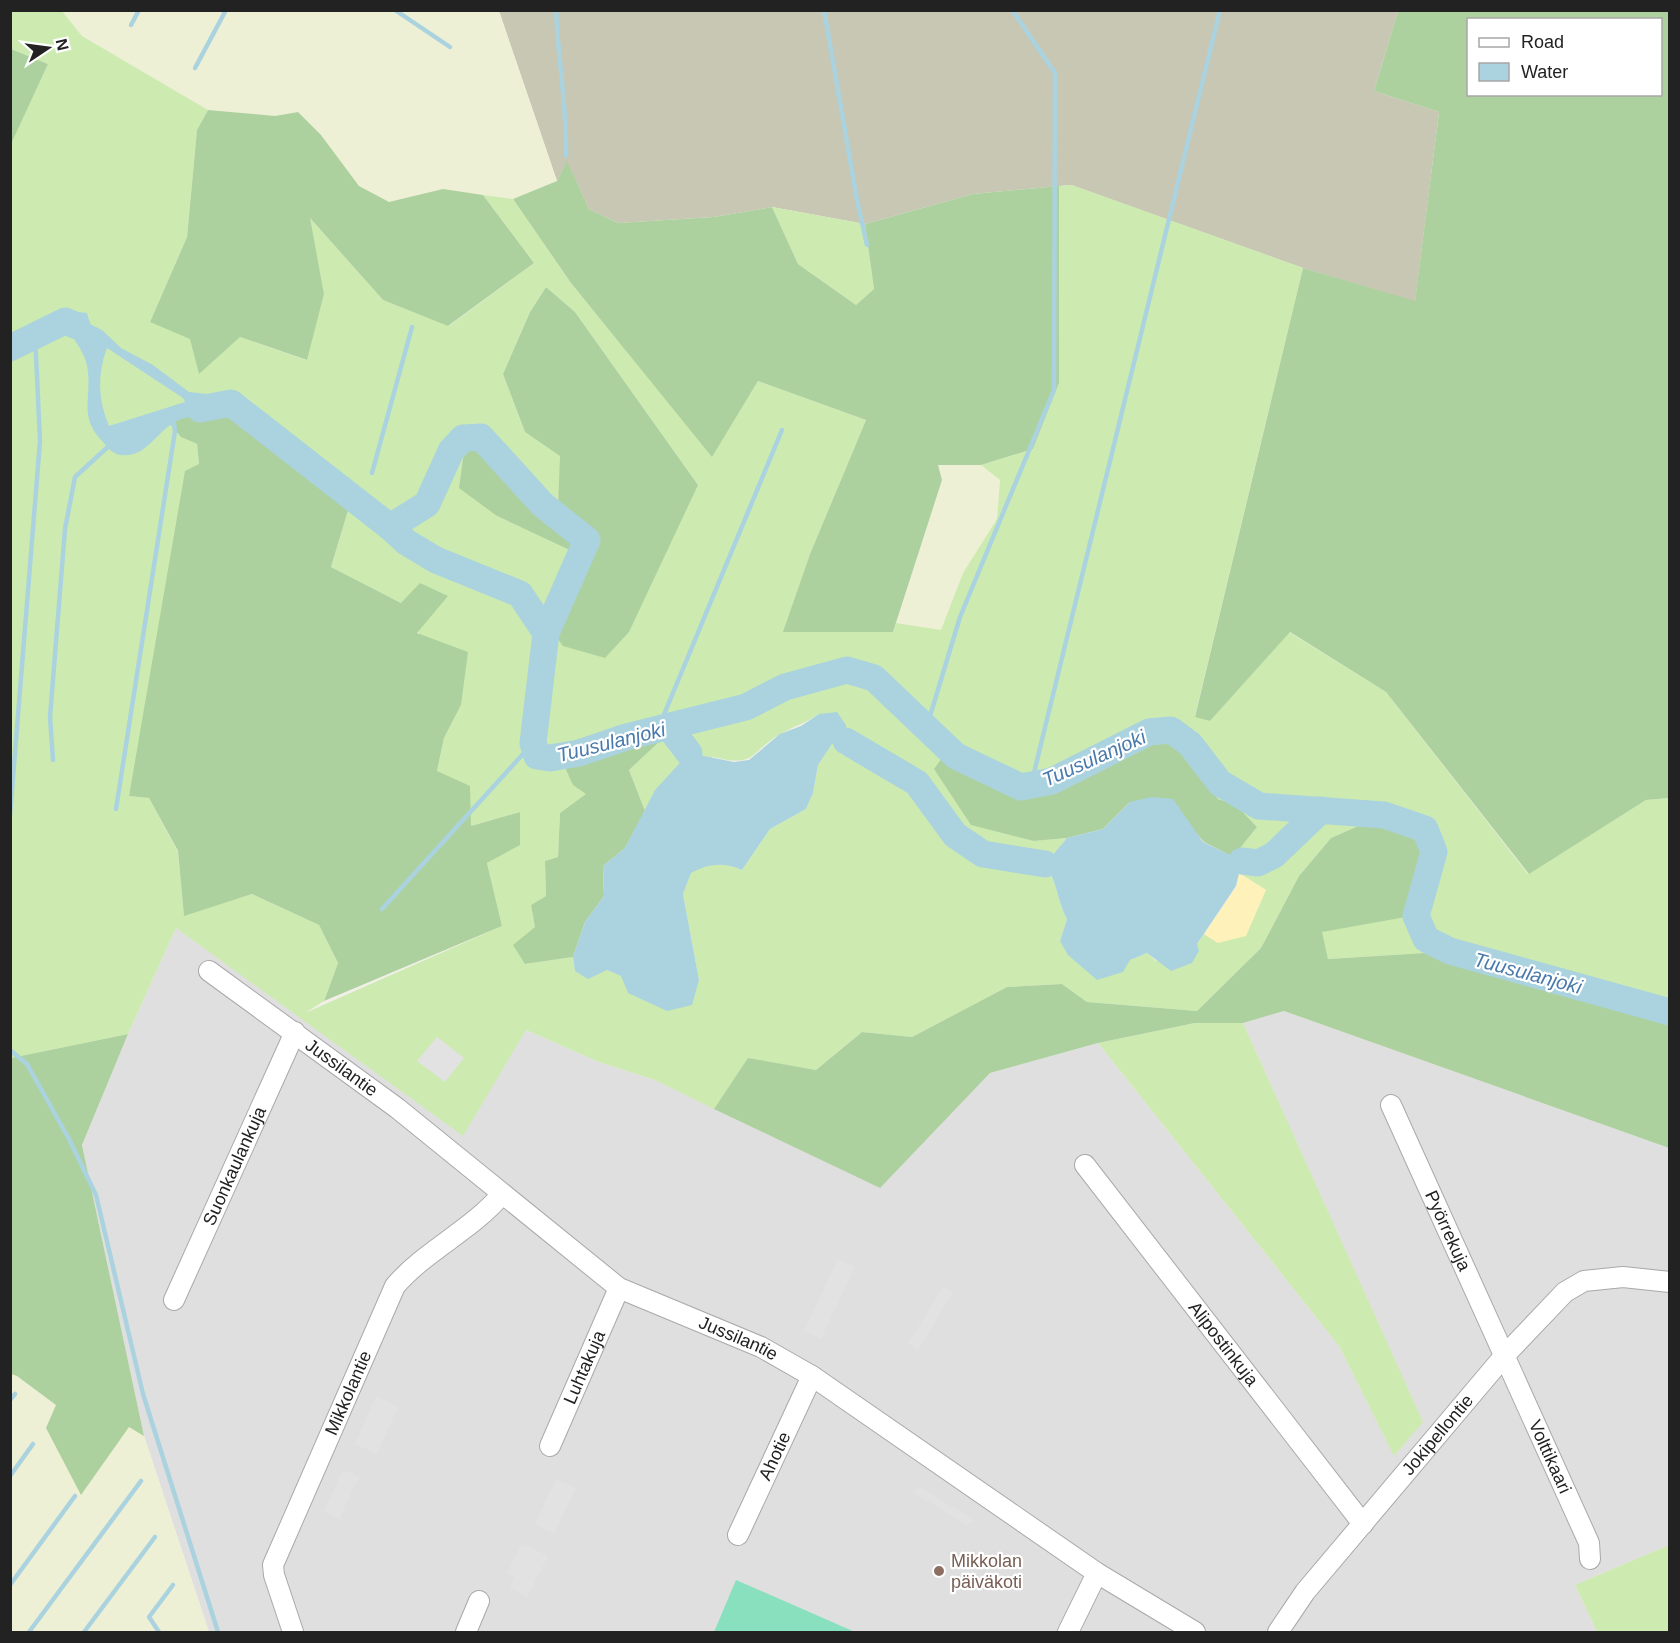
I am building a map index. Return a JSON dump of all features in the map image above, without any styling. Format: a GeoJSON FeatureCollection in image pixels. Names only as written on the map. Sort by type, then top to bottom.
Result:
{"type":"FeatureCollection","features":[{"type":"Feature","properties":{"kind":"street","name":"Jussilantie"},"geometry":{"type":"LineString","coordinates":[[209,971],[398,1108],[619,1288],[761,1347],[812,1376],[1097,1573],[1195,1632]]}},
{"type":"Feature","properties":{"kind":"street","name":"Suonkaulankuja"},"geometry":{"type":"LineString","coordinates":[[174,1300],[295,1032]]}},
{"type":"Feature","properties":{"kind":"street","name":"Pyörrekuja"},"geometry":{"type":"LineString","coordinates":[[1391,1105],[1505,1355]]}},
{"type":"Feature","properties":{"kind":"street","name":"Alipostinkuja"},"geometry":{"type":"LineString","coordinates":[[1085,1165],[1363,1524]]}},
{"type":"Feature","properties":{"kind":"street","name":"Mikkolantie"},"geometry":{"type":"LineString","coordinates":[[293,1632],[273,1565],[395,1286],[407,1271],[487,1212],[502,1194]]}},
{"type":"Feature","properties":{"kind":"street","name":"Jokipellontie"},"geometry":{"type":"LineString","coordinates":[[1278,1632],[1305,1592],[1505,1355],[1575,1285],[1584,1281],[1623,1277],[1670,1282]]}},
{"type":"Feature","properties":{"kind":"street","name":"Luhtakuja"},"geometry":{"type":"LineString","coordinates":[[550,1446],[619,1288]]}},
{"type":"Feature","properties":{"kind":"street","name":"Volttikaari"},"geometry":{"type":"LineString","coordinates":[[1505,1355],[1510,1374],[1589,1543],[1590,1559]]}},
{"type":"Feature","properties":{"kind":"street","name":"Ahotie"},"geometry":{"type":"LineString","coordinates":[[738,1535],[812,1376]]}},
{"type":"Feature","properties":{"kind":"street"},"geometry":{"type":"LineString","coordinates":[[1068,1632],[1097,1573]]}},
{"type":"Feature","properties":{"kind":"street"},"geometry":{"type":"LineString","coordinates":[[466,1632],[479,1601]]}},
{"type":"Feature","properties":{"kind":"shaded area"},"geometry":{"type":"Polygon","coordinates":[[[62,11],[499,11],[557,181],[513,199],[443,190],[389,203],[359,186],[321,135],[298,112],[275,116],[208,110],[82,36],[62,11]]]}},
{"type":"Feature","properties":{"kind":"shaded area"},"geometry":{"type":"Polygon","coordinates":[[[499,11],[1398,11],[1374,91],[1439,112],[1415,302],[1303,268],[1071,185],[973,194],[865,224],[772,207],[714,217],[618,223],[589,209],[567,162],[557,181],[499,11]]]}},
{"type":"Feature","properties":{"kind":"shaded area"},"geometry":{"type":"Polygon","coordinates":[[[938,464],[981,465],[1000,479],[997,519],[963,573],[941,631],[896,623],[942,480],[938,464]]]}},
{"type":"Feature","properties":{"kind":"shaded area"},"geometry":{"type":"Polygon","coordinates":[[[176,928],[300,1016],[526,1030],[599,1062],[655,1080],[879,1187],[990,1073],[1098,1043],[1339,1346],[1394,1455],[1422,1422],[1243,1023],[1284,1011],[1669,1148],[1669,1545],[1575,1585],[1597,1632],[209,1632],[144,1436],[82,1145],[128,1034],[176,928]]]}},
{"type":"Feature","properties":{"kind":"shaded area"},"geometry":{"type":"Polygon","coordinates":[[[437,1037],[464,1058],[445,1082],[417,1061],[437,1037]]]}},
{"type":"Feature","properties":{"kind":"shaded area"},"geometry":{"type":"Polygon","coordinates":[[[838,1259],[855,1267],[821,1339],[804,1331],[838,1259]]]}},
{"type":"Feature","properties":{"kind":"shaded area"},"geometry":{"type":"Polygon","coordinates":[[[944,1286],[953,1293],[918,1350],[908,1343],[944,1286]]]}},
{"type":"Feature","properties":{"kind":"shaded area"},"geometry":{"type":"Polygon","coordinates":[[[10,1374],[17,1376],[56,1405],[81,1494],[129,1426],[144,1436],[209,1632],[11,1632],[10,1374]]]}},
{"type":"Feature","properties":{"kind":"shaded area"},"geometry":{"type":"Polygon","coordinates":[[[376,1396],[398,1407],[377,1454],[355,1444],[376,1396]]]}},
{"type":"Feature","properties":{"kind":"shaded area"},"geometry":{"type":"Polygon","coordinates":[[[343,1470],[359,1477],[339,1519],[324,1511],[343,1470]]]}},
{"type":"Feature","properties":{"kind":"shaded area"},"geometry":{"type":"Polygon","coordinates":[[[556,1479],[576,1488],[554,1534],[535,1524],[556,1479]]]}},
{"type":"Feature","properties":{"kind":"shaded area"},"geometry":{"type":"Polygon","coordinates":[[[921,1487],[975,1521],[966,1525],[911,1491],[921,1487]]]}},
{"type":"Feature","properties":{"kind":"shaded area"},"geometry":{"type":"Polygon","coordinates":[[[522,1543],[548,1556],[527,1597],[510,1588],[515,1577],[507,1573],[522,1543]]]}},
{"type":"Feature","properties":{"kind":"green space"},"geometry":{"type":"Polygon","coordinates":[[[10,11],[62,11],[82,36],[208,110],[197,130],[187,237],[150,322],[240,337],[306,360],[324,294],[309,217],[383,300],[449,326],[534,263],[483,195],[513,199],[571,283],[712,456],[758,381],[866,420],[810,554],[784,631],[893,632],[896,623],[941,630],[963,573],[997,519],[1000,480],[981,465],[1033,449],[1059,383],[1059,186],[1072,185],[1303,268],[1195,716],[1210,721],[1289,632],[1386,692],[1528,874],[1646,800],[1669,798],[1669,1018],[1424,953],[1328,959],[1321,932],[1365,823],[1331,838],[1299,876],[1261,948],[1197,1011],[1087,1002],[1062,984],[1007,987],[912,1037],[862,1032],[816,1070],[748,1059],[714,1109],[655,1080],[599,1062],[526,1030],[463,1136],[176,928],[128,1034],[11,1058],[10,144],[48,64],[11,49],[10,11]],[[546,287],[530,312],[503,374],[525,432],[561,456],[558,506],[511,456],[497,516],[578,554],[698,485],[575,312],[546,287]],[[181,437],[197,444],[199,465],[129,796],[149,798],[178,852],[184,915],[252,894],[319,925],[338,963],[324,1001],[305,1013],[502,926],[487,863],[519,845],[520,812],[471,826],[437,771],[444,738],[461,705],[401,603],[331,567],[353,494],[181,437]],[[819,714],[781,734],[746,759],[738,761],[713,757],[655,790],[645,811],[629,770],[659,742],[560,813],[558,857],[545,861],[546,896],[531,905],[535,927],[525,964],[573,957],[575,971],[607,970],[622,976],[699,980],[683,894],[691,872],[716,865],[742,870],[770,829],[806,809],[813,793],[818,765],[832,744],[819,714]],[[1157,736],[1032,795],[959,767],[945,754],[1034,841],[1067,838],[1045,864],[1067,919],[1060,941],[1130,960],[1147,953],[1156,961],[1197,944],[1204,934],[1218,943],[1266,890],[1239,873],[1242,861],[1233,857],[1257,827],[1236,805],[1218,799],[1178,742],[1157,736]]]}},
{"type":"Feature","properties":{"kind":"green space"},"geometry":{"type":"Polygon","coordinates":[[[1398,11],[1669,11],[1669,798],[1646,800],[1529,874],[1386,692],[1290,632],[1210,721],[1195,717],[1303,268],[1415,301],[1439,112],[1374,91],[1398,11]]]}},
{"type":"Feature","properties":{"kind":"green space"},"geometry":{"type":"Polygon","coordinates":[[[11,49],[48,64],[11,144],[11,49]]]}},
{"type":"Feature","properties":{"kind":"green space"},"geometry":{"type":"Polygon","coordinates":[[[208,110],[275,116],[298,112],[321,135],[359,186],[389,202],[443,189],[483,195],[534,263],[448,326],[383,300],[310,218],[324,294],[307,360],[240,337],[199,374],[190,339],[150,322],[187,237],[197,130],[208,110]]]}},
{"type":"Feature","properties":{"kind":"green space"},"geometry":{"type":"Polygon","coordinates":[[[567,161],[589,209],[618,223],[714,217],[772,207],[798,264],[856,305],[874,289],[865,224],[973,194],[1059,186],[1059,383],[1033,449],[981,465],[938,465],[942,480],[893,632],[783,632],[810,554],[866,420],[758,381],[712,457],[571,283],[513,199],[557,181],[567,161]]]}},
{"type":"Feature","properties":{"kind":"green space"},"geometry":{"type":"Polygon","coordinates":[[[772,207],[865,224],[874,289],[856,305],[798,264],[772,207]]]}},
{"type":"Feature","properties":{"kind":"green space"},"geometry":{"type":"Polygon","coordinates":[[[546,287],[575,312],[698,485],[629,632],[605,658],[563,646],[547,624],[578,554],[497,516],[459,488],[465,444],[511,456],[558,505],[560,456],[525,432],[503,374],[530,312],[546,287]]]}},
{"type":"Feature","properties":{"kind":"green space"},"geometry":{"type":"Polygon","coordinates":[[[231,399],[353,494],[331,567],[401,603],[420,583],[448,596],[417,633],[468,652],[461,705],[444,738],[437,771],[470,786],[471,826],[520,812],[520,845],[487,863],[502,926],[324,1001],[338,963],[319,925],[252,894],[184,916],[178,851],[149,798],[129,796],[185,471],[199,464],[197,444],[181,437],[161,413],[231,399]]]}},
{"type":"Feature","properties":{"kind":"green space"},"geometry":{"type":"Polygon","coordinates":[[[1158,736],[1170,736],[1178,742],[1218,799],[1236,805],[1257,827],[1233,857],[1204,842],[1188,824],[1130,802],[1103,829],[1067,838],[1034,841],[971,825],[934,769],[945,754],[959,767],[1032,795],[1158,736]]]}},
{"type":"Feature","properties":{"kind":"green space"},"geometry":{"type":"Polygon","coordinates":[[[660,741],[629,770],[645,811],[625,848],[603,866],[604,896],[585,922],[573,957],[525,964],[513,945],[535,927],[531,905],[546,896],[545,861],[558,857],[560,813],[586,794],[573,785],[562,761],[660,741]]]}},
{"type":"Feature","properties":{"kind":"green space"},"geometry":{"type":"Polygon","coordinates":[[[1365,823],[1415,830],[1424,850],[1422,872],[1406,917],[1322,932],[1328,959],[1424,953],[1669,1018],[1669,1148],[1284,1011],[1243,1023],[1195,1023],[1098,1043],[990,1073],[880,1188],[714,1109],[748,1058],[816,1070],[862,1032],[912,1037],[1007,987],[1062,984],[1087,1002],[1197,1011],[1261,948],[1299,876],[1331,838],[1365,823]]]}},
{"type":"Feature","properties":{"kind":"green space"},"geometry":{"type":"Polygon","coordinates":[[[1195,1023],[1243,1023],[1423,1422],[1394,1456],[1339,1346],[1098,1043],[1195,1023]]]}},
{"type":"Feature","properties":{"kind":"green space"},"geometry":{"type":"Polygon","coordinates":[[[128,1034],[82,1145],[144,1436],[129,1427],[81,1495],[46,1428],[56,1405],[11,1374],[11,1058],[128,1034]]]}},
{"type":"Feature","properties":{"kind":"green space"},"geometry":{"type":"Polygon","coordinates":[[[1669,1545],[1669,1632],[1597,1632],[1575,1585],[1669,1545]]]}},
{"type":"Feature","properties":{"kind":"green space"},"geometry":{"type":"Polygon","coordinates":[[[736,1580],[855,1632],[714,1632],[736,1580]]]}},
{"type":"Feature","properties":{"kind":"sand"},"geometry":{"type":"Polygon","coordinates":[[[1239,873],[1266,890],[1246,936],[1218,943],[1204,934],[1236,887],[1239,873]]]}},
{"type":"Feature","properties":{"kind":"water"},"geometry":{"type":"Polygon","coordinates":[[[78,312],[87,313],[90,324],[102,330],[121,348],[153,365],[189,392],[236,397],[234,415],[185,418],[171,424],[138,452],[130,455],[116,453],[96,433],[88,417],[89,383],[87,367],[80,348],[71,335],[58,337],[47,343],[40,321],[78,312]],[[107,348],[100,387],[109,426],[185,402],[183,398],[107,348]]]}},
{"type":"Feature","properties":{"kind":"water"},"geometry":{"type":"Polygon","coordinates":[[[837,712],[846,725],[846,741],[832,744],[818,765],[813,793],[806,809],[770,829],[742,870],[716,865],[691,873],[683,894],[699,980],[692,1005],[667,1011],[628,993],[621,976],[607,970],[588,979],[575,971],[573,957],[585,922],[604,896],[603,866],[625,848],[655,790],[689,753],[734,762],[749,760],[780,734],[801,726],[819,714],[837,712]]]}},
{"type":"Feature","properties":{"kind":"water"},"geometry":{"type":"Polygon","coordinates":[[[1151,797],[1173,799],[1203,842],[1242,861],[1236,886],[1197,944],[1199,951],[1192,963],[1171,971],[1147,953],[1130,960],[1123,972],[1097,980],[1068,955],[1060,941],[1067,919],[1045,864],[1067,838],[1103,829],[1130,802],[1151,797]]]}},
{"type":"Feature","properties":{"kind":"waterway"},"geometry":{"type":"LineString","coordinates":[[131,25],[139,10]]}},
{"type":"Feature","properties":{"kind":"waterway"},"geometry":{"type":"LineString","coordinates":[[195,68],[226,10]]}},
{"type":"Feature","properties":{"kind":"waterway"},"geometry":{"type":"LineString","coordinates":[[395,10],[450,47]]}},
{"type":"Feature","properties":{"kind":"waterway"},"geometry":{"type":"LineString","coordinates":[[556,10],[566,156]]}},
{"type":"Feature","properties":{"kind":"waterway"},"geometry":{"type":"LineString","coordinates":[[824,10],[867,245]]}},
{"type":"Feature","properties":{"kind":"waterway"},"geometry":{"type":"LineString","coordinates":[[927,726],[960,617],[1054,390],[1055,73],[1012,10]]}},
{"type":"Feature","properties":{"kind":"waterway"},"geometry":{"type":"LineString","coordinates":[[1031,785],[1220,10]]}},
{"type":"Feature","properties":{"kind":"waterway","name":"Tuusulanjoki"},"geometry":{"type":"LineString","coordinates":[[10,348],[65,321],[77,326]]}},
{"type":"Feature","properties":{"kind":"waterway"},"geometry":{"type":"LineString","coordinates":[[372,473],[412,327]]}},
{"type":"Feature","properties":{"kind":"waterway"},"geometry":{"type":"LineString","coordinates":[[10,815],[40,441],[35,334]]}},
{"type":"Feature","properties":{"kind":"waterway","name":"Tuusulanjoki"},"geometry":{"type":"LineString","coordinates":[[200,409],[231,403],[406,542],[436,560],[520,594],[546,633],[533,743],[537,756],[550,758],[579,753],[626,737],[746,707],[785,687],[847,670],[874,678],[956,756],[1021,787],[1052,781],[1149,732],[1171,730],[1190,744],[1220,783],[1259,806],[1384,815],[1425,829],[1434,852],[1416,916],[1426,939],[1450,951],[1670,1012]]}},
{"type":"Feature","properties":{"kind":"waterway"},"geometry":{"type":"LineString","coordinates":[[116,809],[175,431],[173,417]]}},
{"type":"Feature","properties":{"kind":"waterway"},"geometry":{"type":"LineString","coordinates":[[658,729],[782,430]]}},
{"type":"Feature","properties":{"kind":"waterway","name":"Tuusulanjoki"},"geometry":{"type":"LineString","coordinates":[[390,527],[427,504],[451,451],[463,438],[481,437],[543,505],[587,540],[546,633]]}},
{"type":"Feature","properties":{"kind":"waterway"},"geometry":{"type":"LineString","coordinates":[[53,760],[50,717],[65,529],[75,477],[111,444]]}},
{"type":"Feature","properties":{"kind":"waterway"},"geometry":{"type":"LineString","coordinates":[[669,727],[689,753]]}},
{"type":"Feature","properties":{"kind":"waterway"},"geometry":{"type":"LineString","coordinates":[[846,741],[917,783],[955,835],[983,854],[1045,864]]}},
{"type":"Feature","properties":{"kind":"waterway"},"geometry":{"type":"LineString","coordinates":[[382,909],[533,743]]}},
{"type":"Feature","properties":{"kind":"waterway"},"geometry":{"type":"LineString","coordinates":[[1242,861],[1258,863],[1274,855],[1321,810]]}},
{"type":"Feature","properties":{"kind":"waterway"},"geometry":{"type":"LineString","coordinates":[[10,1050],[27,1064],[69,1139],[96,1195],[143,1394],[218,1632]]}},
{"type":"Feature","properties":{"kind":"waterway"},"geometry":{"type":"LineString","coordinates":[[10,1400],[15,1394]]}},
{"type":"Feature","properties":{"kind":"waterway"},"geometry":{"type":"LineString","coordinates":[[10,1476],[33,1444]]}},
{"type":"Feature","properties":{"kind":"waterway"},"geometry":{"type":"LineString","coordinates":[[29,1632],[141,1481]]}},
{"type":"Feature","properties":{"kind":"waterway"},"geometry":{"type":"LineString","coordinates":[[10,1585],[75,1496]]}},
{"type":"Feature","properties":{"kind":"waterway"},"geometry":{"type":"LineString","coordinates":[[84,1632],[155,1537]]}},
{"type":"Feature","properties":{"kind":"waterway"},"geometry":{"type":"LineString","coordinates":[[159,1632],[149,1617],[173,1585]]}},
{"type":"Feature","properties":{"kind":"place","name":"Mikkolan päiväkoti"},"geometry":{"type":"Point","coordinates":[939,1571]}}]}
